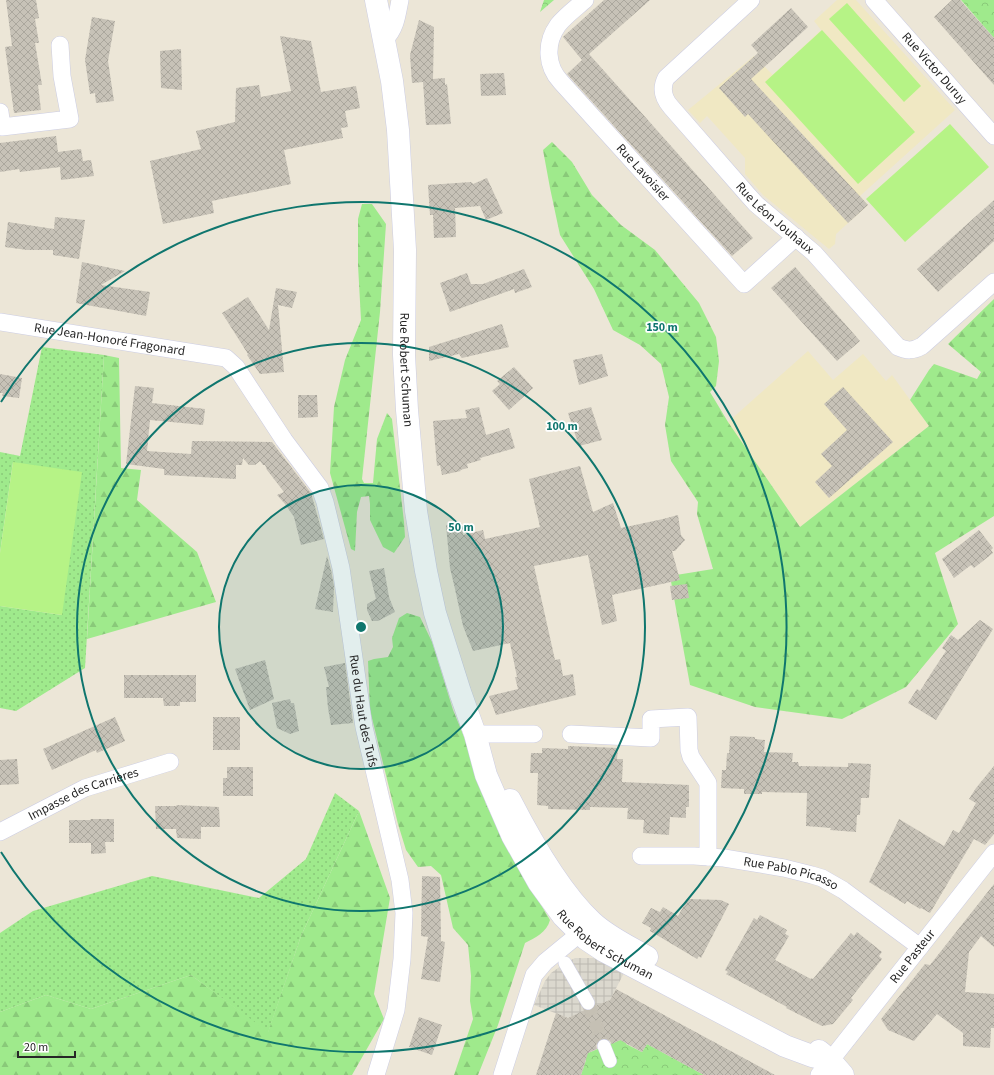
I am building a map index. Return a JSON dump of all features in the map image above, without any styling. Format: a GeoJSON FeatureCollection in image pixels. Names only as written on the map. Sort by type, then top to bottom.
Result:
{"type":"FeatureCollection","features":[{"type":"Feature","properties":{"kind":"main road","name":"Rue Robert Schuman"},"geometry":{"type":"LineString","coordinates":[[376,0],[385,39],[392,81],[400,146],[405,250],[405,378],[416,511],[424,564],[435,613],[475,734],[512,804],[550,869],[577,906],[586,928],[625,945],[808,1044],[831,1070]]}},
{"type":"Feature","properties":{"kind":"street"},"geometry":{"type":"LineString","coordinates":[[385,39],[396,21],[400,0]]}},
{"type":"Feature","properties":{"kind":"street","name":"Rue Lavoisier"},"geometry":{"type":"LineString","coordinates":[[585,0],[561,21],[554,31],[548,48],[550,63],[554,73],[561,82],[744,284],[796,237]]}},
{"type":"Feature","properties":{"kind":"street","name":"Rue Léon Jouhaux"},"geometry":{"type":"LineString","coordinates":[[751,0],[666,78],[664,83],[664,96],[671,107],[756,204],[820,259],[898,347],[904,350],[910,350],[922,346],[994,282]]}},
{"type":"Feature","properties":{"kind":"street","name":"Rue Victor Duruy"},"geometry":{"type":"LineString","coordinates":[[874,0],[994,136]]}},
{"type":"Feature","properties":{"kind":"street"},"geometry":{"type":"LineString","coordinates":[[0,112],[2,127],[70,119],[62,76],[60,45]]}},
{"type":"Feature","properties":{"kind":"street","name":"Rue Jean-Honoré Fragonard"},"geometry":{"type":"LineString","coordinates":[[0,322],[219,356]]}},
{"type":"Feature","properties":{"kind":"street","name":"Rue du Haut des Tufs"},"geometry":{"type":"LineString","coordinates":[[219,356],[226,358],[236,367],[284,440],[320,488],[337,546],[346,596],[364,727],[400,880],[404,913],[402,959],[396,1010],[376,1075]]}},
{"type":"Feature","properties":{"kind":"street"},"geometry":{"type":"LineString","coordinates":[[571,734],[650,738],[651,719],[688,717],[689,750],[691,757],[708,783],[708,857]]}},
{"type":"Feature","properties":{"kind":"street"},"geometry":{"type":"LineString","coordinates":[[475,734],[534,734]]}},
{"type":"Feature","properties":{"kind":"street","name":"Impasse des Carrières"},"geometry":{"type":"LineString","coordinates":[[0,832],[85,788],[170,762]]}},
{"type":"Feature","properties":{"kind":"street","name":"Rue Pasteur"},"geometry":{"type":"LineString","coordinates":[[831,1070],[920,947],[994,853]]}},
{"type":"Feature","properties":{"kind":"street","name":"Rue Pablo Picasso"},"geometry":{"type":"LineString","coordinates":[[641,856],[708,857],[736,860],[784,868],[822,878],[854,898],[920,947]]}},
{"type":"Feature","properties":{"kind":"street"},"geometry":{"type":"LineString","coordinates":[[502,1075],[534,975],[545,962],[586,928]]}},
{"type":"Feature","properties":{"kind":"street"},"geometry":{"type":"LineString","coordinates":[[565,963],[588,1003]]}},
{"type":"Feature","properties":{"kind":"street"},"geometry":{"type":"LineString","coordinates":[[604,1046],[610,1061]]}},
{"type":"Feature","properties":{"kind":"shaded area"},"geometry":{"type":"Polygon","coordinates":[[[837,0],[856,0],[955,110],[860,196],[868,205],[836,234],[835,244],[829,249],[763,195],[745,174],[745,158],[707,116],[700,123],[688,110],[754,56],[773,75],[821,30],[814,21],[837,0]]]}},
{"type":"Feature","properties":{"kind":"shaded area"},"geometry":{"type":"Polygon","coordinates":[[[808,351],[833,380],[863,354],[886,381],[892,375],[929,426],[800,527],[728,422],[808,351]]]}},
{"type":"Feature","properties":{"kind":"shaded area"},"geometry":{"type":"Polygon","coordinates":[[[575,958],[596,958],[625,971],[610,1000],[568,1018],[534,1005],[545,981],[551,973],[575,958]]]}},
{"type":"Feature","properties":{"kind":"green space"},"geometry":{"type":"Polygon","coordinates":[[[544,0],[554,0],[540,12],[544,0]]]}},
{"type":"Feature","properties":{"kind":"green space"},"geometry":{"type":"Polygon","coordinates":[[[961,0],[994,0],[994,38],[961,0]]]}},
{"type":"Feature","properties":{"kind":"green space"},"geometry":{"type":"Polygon","coordinates":[[[847,3],[921,86],[904,102],[829,19],[847,3]]]}},
{"type":"Feature","properties":{"kind":"green space"},"geometry":{"type":"Polygon","coordinates":[[[822,30],[915,132],[858,184],[765,82],[822,30]]]}},
{"type":"Feature","properties":{"kind":"green space"},"geometry":{"type":"Polygon","coordinates":[[[950,124],[989,167],[905,242],[866,199],[950,124]]]}},
{"type":"Feature","properties":{"kind":"green space"},"geometry":{"type":"Polygon","coordinates":[[[552,142],[572,162],[592,195],[621,225],[655,250],[699,303],[716,337],[719,361],[716,386],[710,392],[728,422],[800,527],[929,426],[910,400],[934,364],[977,379],[981,372],[948,344],[994,299],[994,516],[935,553],[958,624],[906,687],[842,719],[755,707],[690,685],[670,576],[713,569],[697,514],[698,502],[671,461],[665,425],[669,397],[661,364],[640,345],[613,330],[594,289],[560,235],[543,150],[552,142]]]}},
{"type":"Feature","properties":{"kind":"green space"},"geometry":{"type":"Polygon","coordinates":[[[362,204],[372,204],[386,224],[380,312],[362,479],[364,483],[373,483],[377,439],[387,413],[392,419],[405,537],[394,553],[383,547],[370,520],[369,496],[361,497],[357,512],[355,551],[351,549],[330,473],[334,407],[345,360],[361,320],[358,265],[358,219],[362,204]]]}},
{"type":"Feature","properties":{"kind":"green space"},"geometry":{"type":"Polygon","coordinates":[[[42,347],[104,355],[85,668],[16,711],[0,708],[0,606],[62,615],[13,462],[0,553],[0,452],[20,456],[42,347]]]}},
{"type":"Feature","properties":{"kind":"green space"},"geometry":{"type":"Polygon","coordinates":[[[104,355],[119,358],[121,468],[141,470],[137,500],[197,552],[216,602],[87,639],[104,355]]]}},
{"type":"Feature","properties":{"kind":"green space"},"geometry":{"type":"Polygon","coordinates":[[[13,462],[82,472],[62,615],[0,606],[0,553],[13,462]]]}},
{"type":"Feature","properties":{"kind":"green space"},"geometry":{"type":"Polygon","coordinates":[[[407,613],[420,617],[432,642],[453,710],[472,756],[486,804],[508,849],[550,920],[546,928],[537,937],[525,943],[498,1025],[478,1075],[454,1075],[473,1019],[470,1001],[471,976],[468,945],[453,928],[441,875],[431,866],[418,867],[406,850],[398,824],[370,710],[368,661],[388,657],[393,647],[392,638],[399,618],[407,613]]]}},
{"type":"Feature","properties":{"kind":"green space"},"geometry":{"type":"Polygon","coordinates":[[[335,793],[359,811],[301,936],[268,1033],[191,975],[91,1009],[46,995],[0,1012],[0,933],[33,911],[152,876],[259,898],[306,859],[335,793]]]}},
{"type":"Feature","properties":{"kind":"green space"},"geometry":{"type":"Polygon","coordinates":[[[359,811],[390,898],[374,994],[384,1019],[352,1075],[0,1075],[0,1012],[46,995],[91,1009],[191,975],[268,1032],[301,936],[359,811]]]}},
{"type":"Feature","properties":{"kind":"green space"},"geometry":{"type":"Polygon","coordinates":[[[630,1036],[626,1044],[642,1052],[647,1044],[704,1075],[581,1075],[586,1060],[578,1057],[630,1036]]]}},
{"type":"Feature","properties":{"kind":"building"},"geometry":{"type":"Polygon","coordinates":[[[6,0],[36,0],[39,18],[35,19],[39,43],[35,43],[42,85],[38,85],[41,110],[14,113],[5,47],[12,46],[6,0]]]}},
{"type":"Feature","properties":{"kind":"building"},"geometry":{"type":"Polygon","coordinates":[[[604,0],[650,0],[589,54],[753,238],[732,256],[567,74],[582,60],[563,37],[604,0]]]}},
{"type":"Feature","properties":{"kind":"building"},"geometry":{"type":"Polygon","coordinates":[[[952,0],[960,0],[994,38],[994,85],[934,17],[952,0]]]}},
{"type":"Feature","properties":{"kind":"building"},"geometry":{"type":"Polygon","coordinates":[[[791,8],[808,27],[751,79],[868,205],[848,223],[748,114],[745,117],[719,88],[758,53],[751,45],[791,8]]]}},
{"type":"Feature","properties":{"kind":"building"},"geometry":{"type":"Polygon","coordinates":[[[92,17],[115,21],[108,61],[114,101],[96,103],[95,93],[90,94],[85,60],[92,17]]]}},
{"type":"Feature","properties":{"kind":"building"},"geometry":{"type":"Polygon","coordinates":[[[419,20],[434,27],[433,79],[445,78],[445,85],[447,84],[451,124],[426,125],[423,82],[412,83],[410,55],[419,20]]]}},
{"type":"Feature","properties":{"kind":"building"},"geometry":{"type":"Polygon","coordinates":[[[280,36],[311,41],[321,92],[356,86],[360,108],[345,111],[348,127],[341,128],[343,138],[284,150],[291,184],[212,201],[214,213],[163,224],[150,161],[201,149],[196,131],[235,122],[236,88],[259,85],[261,97],[291,91],[280,36]]]}},
{"type":"Feature","properties":{"kind":"building"},"geometry":{"type":"Polygon","coordinates":[[[181,49],[182,90],[161,88],[160,51],[181,49]]]}},
{"type":"Feature","properties":{"kind":"building"},"geometry":{"type":"Polygon","coordinates":[[[504,73],[506,95],[481,96],[480,74],[504,73]]]}},
{"type":"Feature","properties":{"kind":"building"},"geometry":{"type":"Polygon","coordinates":[[[56,136],[58,152],[81,149],[83,161],[91,160],[94,176],[61,180],[60,167],[20,172],[19,169],[0,172],[0,143],[56,136]]]}},
{"type":"Feature","properties":{"kind":"building"},"geometry":{"type":"Polygon","coordinates":[[[487,178],[503,213],[486,220],[480,206],[455,208],[456,237],[434,238],[433,215],[430,215],[428,185],[471,182],[473,184],[487,178]]]}},
{"type":"Feature","properties":{"kind":"building"},"geometry":{"type":"Polygon","coordinates":[[[994,200],[994,241],[938,292],[917,269],[994,200]]]}},
{"type":"Feature","properties":{"kind":"building"},"geometry":{"type":"Polygon","coordinates":[[[55,217],[85,220],[79,259],[53,255],[53,250],[27,250],[5,247],[8,222],[54,229],[55,217]]]}},
{"type":"Feature","properties":{"kind":"building"},"geometry":{"type":"Polygon","coordinates":[[[82,262],[125,271],[101,285],[150,292],[146,316],[76,303],[82,262]]]}},
{"type":"Feature","properties":{"kind":"building"},"geometry":{"type":"Polygon","coordinates":[[[795,267],[860,341],[837,361],[771,288],[795,267]]]}},
{"type":"Feature","properties":{"kind":"building"},"geometry":{"type":"Polygon","coordinates":[[[524,269],[532,287],[515,293],[514,289],[450,312],[440,283],[467,273],[471,284],[483,284],[524,269]]]}},
{"type":"Feature","properties":{"kind":"building"},"geometry":{"type":"Polygon","coordinates":[[[276,288],[297,292],[292,308],[278,305],[284,372],[260,374],[222,313],[248,297],[269,330],[276,288]]]}},
{"type":"Feature","properties":{"kind":"building"},"geometry":{"type":"Polygon","coordinates":[[[502,324],[509,347],[462,358],[459,354],[429,361],[429,347],[502,324]]]}},
{"type":"Feature","properties":{"kind":"building"},"geometry":{"type":"Polygon","coordinates":[[[602,354],[608,376],[579,385],[573,360],[602,354]]]}},
{"type":"Feature","properties":{"kind":"building"},"geometry":{"type":"Polygon","coordinates":[[[514,367],[533,388],[509,410],[492,391],[500,384],[497,381],[514,367]]]}},
{"type":"Feature","properties":{"kind":"building"},"geometry":{"type":"Polygon","coordinates":[[[0,374],[22,378],[19,398],[2,396],[3,393],[0,393],[0,374]]]}},
{"type":"Feature","properties":{"kind":"building"},"geometry":{"type":"Polygon","coordinates":[[[135,386],[154,388],[152,403],[205,409],[203,425],[150,420],[147,451],[191,454],[192,441],[272,442],[311,493],[324,539],[301,545],[294,517],[277,495],[284,492],[267,470],[265,465],[263,465],[260,461],[255,465],[249,465],[243,458],[242,465],[236,465],[236,479],[164,475],[164,469],[126,464],[135,386]]]}},
{"type":"Feature","properties":{"kind":"building"},"geometry":{"type":"Polygon","coordinates":[[[843,387],[893,442],[829,498],[815,482],[832,466],[821,454],[847,430],[824,404],[843,387]]]}},
{"type":"Feature","properties":{"kind":"building"},"geometry":{"type":"Polygon","coordinates":[[[298,395],[317,395],[318,417],[298,418],[298,395]]]}},
{"type":"Feature","properties":{"kind":"building"},"geometry":{"type":"Polygon","coordinates":[[[479,407],[486,435],[509,428],[515,448],[480,458],[481,460],[467,464],[468,468],[460,470],[461,471],[442,475],[440,465],[437,466],[433,421],[467,418],[465,410],[479,407]]]}},
{"type":"Feature","properties":{"kind":"building"},"geometry":{"type":"Polygon","coordinates":[[[591,407],[602,440],[579,446],[568,413],[591,407]]]}},
{"type":"Feature","properties":{"kind":"building"},"geometry":{"type":"Polygon","coordinates":[[[580,466],[593,512],[613,503],[621,528],[678,515],[681,535],[685,540],[675,551],[672,551],[680,580],[612,595],[617,621],[602,625],[588,555],[534,566],[555,660],[560,659],[563,676],[573,674],[576,695],[496,715],[489,696],[518,689],[510,643],[473,651],[463,626],[450,568],[446,525],[462,523],[463,535],[483,530],[485,539],[540,527],[529,479],[580,466]]]}},
{"type":"Feature","properties":{"kind":"building"},"geometry":{"type":"Polygon","coordinates":[[[979,530],[993,548],[991,550],[993,553],[974,568],[971,565],[954,578],[942,559],[979,530]]]}},
{"type":"Feature","properties":{"kind":"building"},"geometry":{"type":"Polygon","coordinates":[[[327,556],[334,586],[333,612],[315,609],[327,556]]]}},
{"type":"Feature","properties":{"kind":"building"},"geometry":{"type":"Polygon","coordinates":[[[384,568],[389,597],[395,612],[378,621],[372,621],[367,610],[367,604],[376,599],[369,571],[384,568]]]}},
{"type":"Feature","properties":{"kind":"building"},"geometry":{"type":"Polygon","coordinates":[[[687,584],[689,598],[672,600],[670,586],[687,584]]]}},
{"type":"Feature","properties":{"kind":"building"},"geometry":{"type":"Polygon","coordinates":[[[980,620],[993,629],[936,720],[908,703],[917,689],[920,691],[946,651],[942,648],[951,635],[958,640],[980,620]]]}},
{"type":"Feature","properties":{"kind":"building"},"geometry":{"type":"Polygon","coordinates":[[[265,660],[274,699],[250,710],[235,669],[265,660]]]}},
{"type":"Feature","properties":{"kind":"building"},"geometry":{"type":"Polygon","coordinates":[[[345,663],[353,723],[331,725],[326,687],[329,687],[324,667],[345,663]]]}},
{"type":"Feature","properties":{"kind":"building"},"geometry":{"type":"Polygon","coordinates":[[[124,675],[196,675],[196,702],[180,702],[180,706],[164,706],[163,698],[124,698],[124,675]]]}},
{"type":"Feature","properties":{"kind":"building"},"geometry":{"type":"Polygon","coordinates":[[[290,699],[291,703],[294,703],[299,731],[290,734],[277,728],[272,703],[290,699]]]}},
{"type":"Feature","properties":{"kind":"building"},"geometry":{"type":"Polygon","coordinates":[[[115,717],[125,741],[97,753],[96,750],[52,770],[43,749],[115,717]]]}},
{"type":"Feature","properties":{"kind":"building"},"geometry":{"type":"Polygon","coordinates":[[[213,717],[240,717],[240,750],[213,750],[213,717]]]}},
{"type":"Feature","properties":{"kind":"building"},"geometry":{"type":"Polygon","coordinates":[[[730,736],[755,737],[755,739],[765,740],[764,752],[793,753],[792,762],[798,762],[799,766],[848,767],[848,763],[871,764],[869,798],[861,798],[860,815],[857,815],[856,832],[806,826],[807,793],[762,792],[762,794],[744,794],[744,789],[721,788],[722,770],[726,770],[730,736]]]}},
{"type":"Feature","properties":{"kind":"building"},"geometry":{"type":"Polygon","coordinates":[[[568,746],[618,748],[617,759],[623,759],[622,782],[689,785],[689,807],[686,807],[686,818],[670,817],[669,835],[643,833],[644,820],[627,819],[628,808],[590,807],[590,810],[548,809],[548,806],[537,805],[538,773],[530,773],[531,753],[542,753],[542,748],[568,749],[568,746]]]}},
{"type":"Feature","properties":{"kind":"building"},"geometry":{"type":"Polygon","coordinates":[[[17,759],[19,784],[0,785],[0,760],[17,759]]]}},
{"type":"Feature","properties":{"kind":"building"},"geometry":{"type":"Polygon","coordinates":[[[994,766],[994,834],[985,845],[974,839],[930,913],[907,901],[905,904],[869,882],[899,819],[944,846],[953,830],[959,833],[976,803],[969,799],[994,766]]]}},
{"type":"Feature","properties":{"kind":"building"},"geometry":{"type":"Polygon","coordinates":[[[227,767],[253,767],[253,796],[223,796],[223,778],[227,778],[227,767]]]}},
{"type":"Feature","properties":{"kind":"building"},"geometry":{"type":"Polygon","coordinates":[[[176,805],[219,807],[220,827],[201,827],[201,839],[177,838],[176,829],[156,829],[155,806],[177,806],[176,805]]]}},
{"type":"Feature","properties":{"kind":"building"},"geometry":{"type":"Polygon","coordinates":[[[90,819],[114,819],[114,842],[105,842],[106,853],[91,854],[91,843],[69,843],[69,820],[91,820],[90,819]]]}},
{"type":"Feature","properties":{"kind":"building"},"geometry":{"type":"Polygon","coordinates":[[[422,876],[440,877],[441,941],[445,942],[440,982],[421,979],[428,937],[421,936],[422,876]]]}},
{"type":"Feature","properties":{"kind":"building"},"geometry":{"type":"Polygon","coordinates":[[[994,884],[994,947],[981,936],[969,952],[965,992],[994,994],[994,1028],[991,1028],[990,1048],[963,1046],[963,1033],[937,1014],[914,1041],[888,1030],[881,1019],[925,964],[930,965],[994,884]]]}},
{"type":"Feature","properties":{"kind":"building"},"geometry":{"type":"Polygon","coordinates":[[[688,899],[721,900],[729,904],[701,958],[699,956],[697,959],[650,931],[651,928],[642,923],[651,908],[660,912],[663,907],[678,916],[688,899]]]}},
{"type":"Feature","properties":{"kind":"building"},"geometry":{"type":"Polygon","coordinates":[[[760,915],[787,930],[785,934],[789,936],[775,960],[811,979],[813,979],[851,933],[854,936],[857,932],[882,952],[879,956],[882,959],[851,998],[853,1000],[833,1024],[822,1026],[786,1008],[787,1007],[726,974],[728,972],[725,970],[754,918],[757,920],[760,915]]]}},
{"type":"Feature","properties":{"kind":"building"},"geometry":{"type":"Polygon","coordinates":[[[616,989],[775,1075],[704,1075],[647,1044],[642,1052],[620,1040],[612,1044],[605,1038],[598,1041],[596,1045],[597,1049],[588,1053],[581,1075],[536,1075],[556,1013],[568,1018],[585,1010],[592,1010],[595,1006],[610,1000],[616,989]]]}},
{"type":"Feature","properties":{"kind":"building"},"geometry":{"type":"Polygon","coordinates":[[[419,1017],[442,1025],[432,1055],[409,1047],[419,1017]]]}},
{"type":"Feature","properties":{"kind":"tunnel"},"geometry":{"type":"LineString","coordinates":[[588,1003],[604,1046]]}}]}
